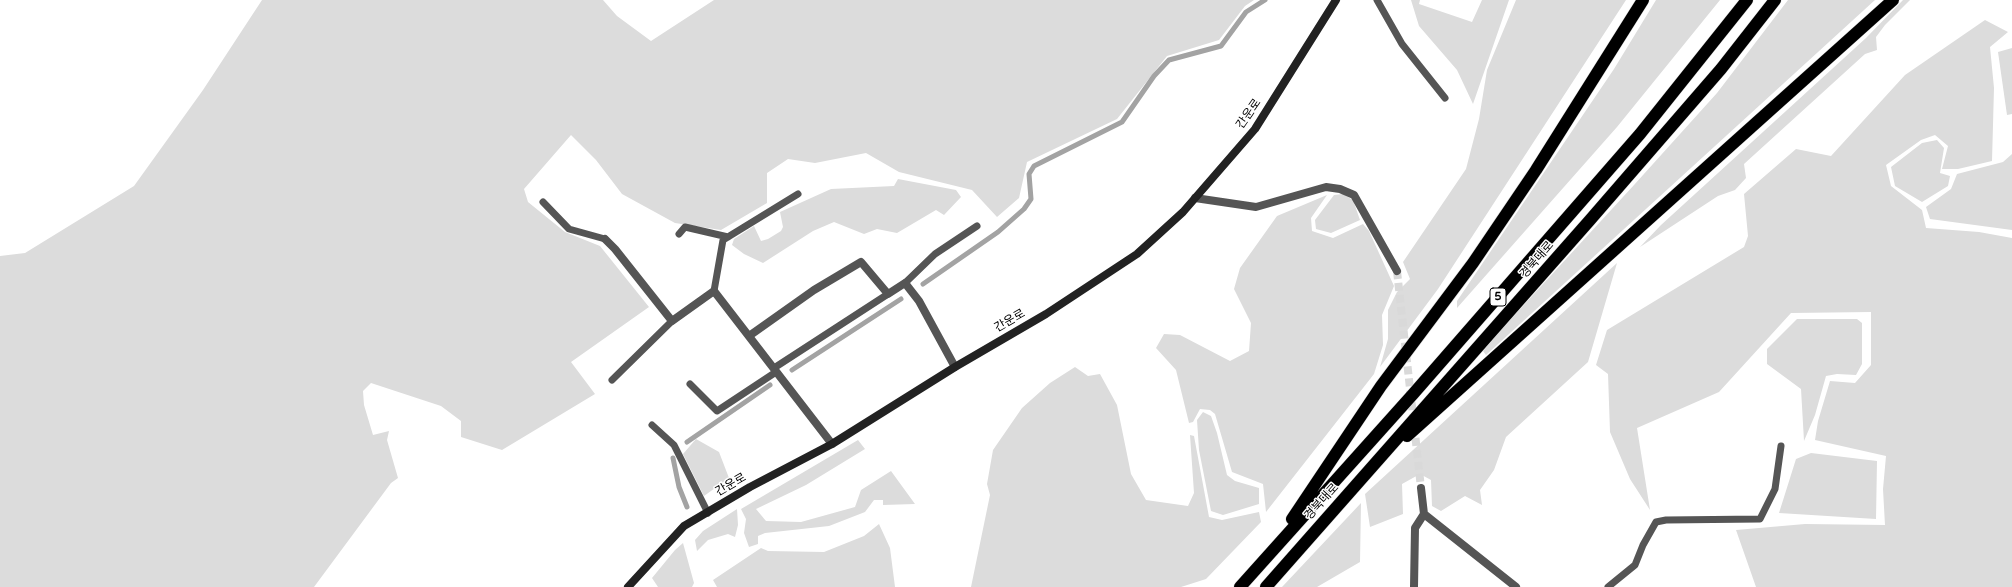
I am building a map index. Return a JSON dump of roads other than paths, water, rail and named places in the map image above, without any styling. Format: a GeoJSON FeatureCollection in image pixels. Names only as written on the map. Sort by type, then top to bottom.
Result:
{"type":"FeatureCollection","features":[{"type":"Feature","properties":{"kind":"highway"},"geometry":{"type":"LineString","coordinates":[[1268,556],[1382,386],[1473,263],[1536,170],[1643,0]]}},
{"type":"Feature","properties":{"kind":"highway","name":"경북대로"},"geometry":{"type":"LineString","coordinates":[[1240,587],[1414,393],[1640,134],[1747,0]]}},
{"type":"Feature","properties":{"kind":"highway","name":"경북대로"},"geometry":{"type":"LineString","coordinates":[[1266,587],[1595,214],[1720,69],[1775,0]]}},
{"type":"Feature","properties":{"kind":"highway"},"geometry":{"type":"LineString","coordinates":[[1377,462],[1422,424],[1475,374],[1893,0]]}},
{"type":"Feature","properties":{"kind":"street","name":"간운로"},"geometry":{"type":"LineString","coordinates":[[628,587],[684,526],[750,488],[832,444],[955,367],[1046,314],[1137,254],[1183,212],[1255,129],[1336,0]]}},
{"type":"Feature","properties":{"kind":"street"},"geometry":{"type":"LineString","coordinates":[[1195,198],[1256,207],[1326,187],[1340,189],[1354,194],[1397,271]]}},
{"type":"Feature","properties":{"kind":"street"},"geometry":{"type":"LineString","coordinates":[[605,239],[615,249],[672,321],[714,291],[832,444]]}},
{"type":"Feature","properties":{"kind":"street"},"geometry":{"type":"LineString","coordinates":[[749,336],[814,290],[861,262],[888,294],[905,283],[920,301],[955,367]]}},
{"type":"Feature","properties":{"kind":"street"},"geometry":{"type":"LineString","coordinates":[[1414,587],[1415,528],[1424,514],[1421,488]]}},
{"type":"Feature","properties":{"kind":"street"},"geometry":{"type":"LineString","coordinates":[[1424,514],[1516,587]]}},
{"type":"Feature","properties":{"kind":"lane"},"geometry":{"type":"LineString","coordinates":[[1377,0],[1402,44],[1445,98]]}},
{"type":"Feature","properties":{"kind":"lane"},"geometry":{"type":"LineString","coordinates":[[714,291],[723,240],[798,194]]}},
{"type":"Feature","properties":{"kind":"lane"},"geometry":{"type":"LineString","coordinates":[[543,202],[570,228],[605,239]]}},
{"type":"Feature","properties":{"kind":"lane"},"geometry":{"type":"LineString","coordinates":[[905,283],[935,254],[977,226]]}},
{"type":"Feature","properties":{"kind":"lane"},"geometry":{"type":"LineString","coordinates":[[679,234],[685,227],[728,237]]}},
{"type":"Feature","properties":{"kind":"lane"},"geometry":{"type":"LineString","coordinates":[[690,384],[717,411],[888,294]]}},
{"type":"Feature","properties":{"kind":"lane"},"geometry":{"type":"LineString","coordinates":[[612,380],[672,321]]}},
{"type":"Feature","properties":{"kind":"lane"},"geometry":{"type":"LineString","coordinates":[[652,425],[674,445],[708,512]]}},
{"type":"Feature","properties":{"kind":"lane"},"geometry":{"type":"LineString","coordinates":[[1608,587],[1635,565],[1656,522],[1666,520],[1760,519],[1775,489],[1781,446]]}},
{"type":"Feature","properties":{"kind":"waterway"},"geometry":{"type":"LineString","coordinates":[[923,284],[998,232],[1024,209],[1031,199],[1029,174],[1034,166],[1122,122],[1154,76],[1169,60],[1221,46],[1246,12],[1265,0]]}},
{"type":"Feature","properties":{"kind":"waterway"},"geometry":{"type":"LineString","coordinates":[[792,370],[901,299]]}},
{"type":"Feature","properties":{"kind":"waterway"},"geometry":{"type":"LineString","coordinates":[[687,442],[770,385]]}},
{"type":"Feature","properties":{"kind":"waterway"},"geometry":{"type":"LineString","coordinates":[[673,458],[679,487],[687,507]]}},
{"type":"Feature","properties":{"kind":"tunnel"},"geometry":{"type":"LineString","coordinates":[[1397,271],[1421,488]]}}]}
